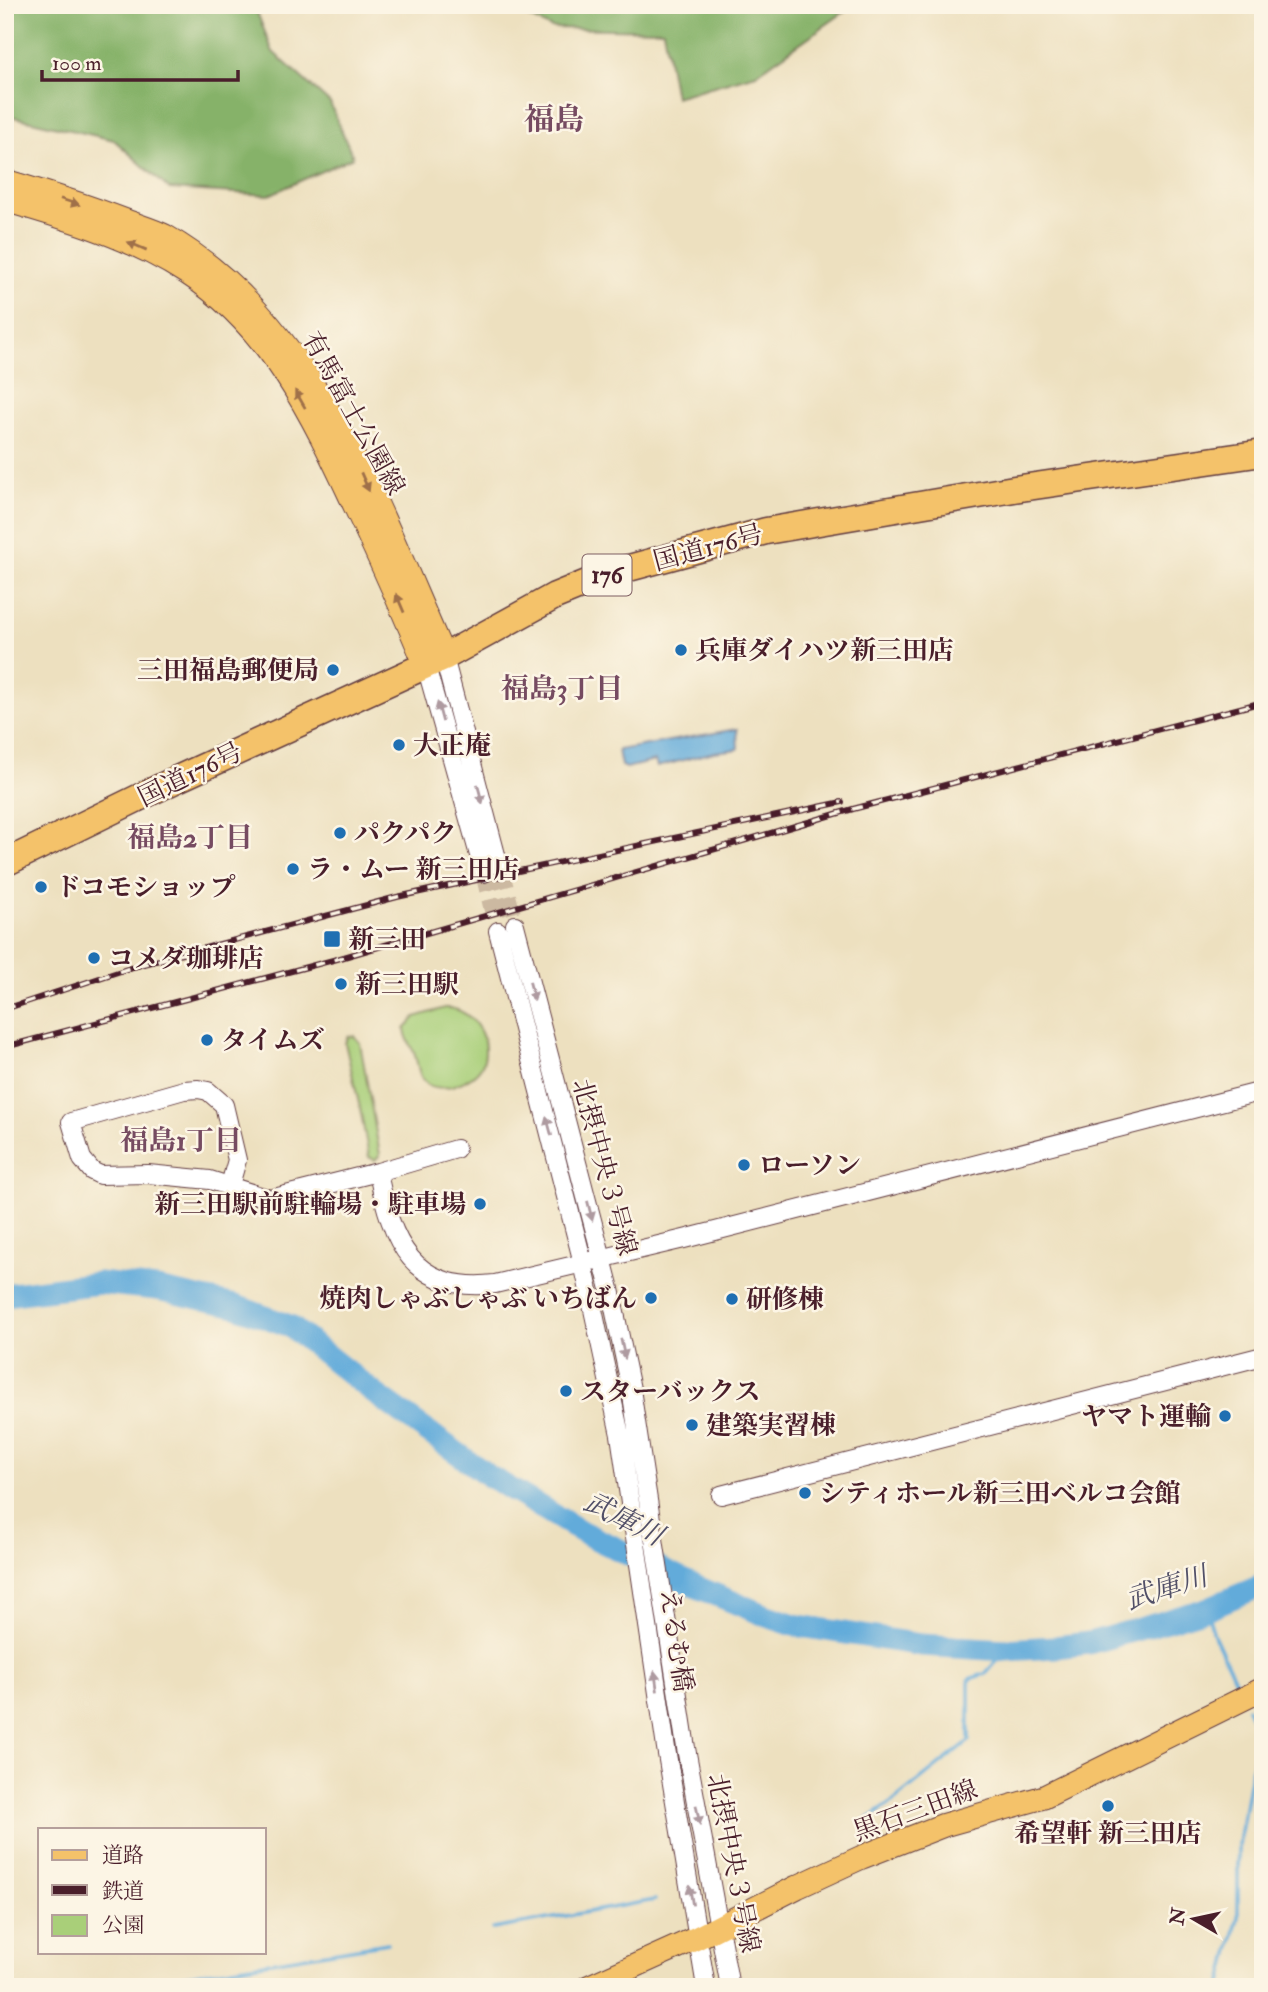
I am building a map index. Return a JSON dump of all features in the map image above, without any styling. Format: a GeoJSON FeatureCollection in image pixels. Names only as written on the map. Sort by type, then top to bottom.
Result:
{"type":"FeatureCollection","features":[{"type":"Feature","properties":{"kind":"highway","name":"国道176号"},"geometry":{"type":"LineString","coordinates":[[5,863],[260,740],[435,661],[577,586],[614,572],[766,531],[1014,489],[1263,453]]}},
{"type":"Feature","properties":{"kind":"main road","name":"有馬富士公園線"},"geometry":{"type":"LineString","coordinates":[[5,181],[106,213],[163,235],[200,259],[261,313],[295,356],[355,460],[435,661]]}},
{"type":"Feature","properties":{"kind":"main road","name":"有馬富士公園線"},"geometry":{"type":"LineString","coordinates":[[5,200],[100,230],[152,253],[188,273],[249,326],[279,363],[333,460],[398,597],[435,661]]}},
{"type":"Feature","properties":{"kind":"main road","name":"黒石三田線"},"geometry":{"type":"LineString","coordinates":[[588,1987],[697,1938],[862,1857],[944,1825],[1044,1797],[1248,1697]]}},
{"type":"Feature","properties":{"kind":"street"},"geometry":{"type":"LineString","coordinates":[[435,661],[492,872]]}},
{"type":"Feature","properties":{"kind":"street","name":"北摂中央３号線"},"geometry":{"type":"LineString","coordinates":[[624,1456],[506,928],[610,1289],[631,1389],[642,1467]]}},
{"type":"Feature","properties":{"kind":"street"},"geometry":{"type":"LineString","coordinates":[[230,1185],[237,1160],[224,1105],[208,1091],[184,1090],[71,1122],[82,1158],[92,1171],[100,1175],[167,1175],[210,1180],[270,1199],[456,1149]]}},
{"type":"Feature","properties":{"kind":"street"},"geometry":{"type":"LineString","coordinates":[[378,1172],[389,1223],[397,1239],[421,1269],[454,1284],[480,1286],[602,1259],[1263,1091]]}},
{"type":"Feature","properties":{"kind":"street"},"geometry":{"type":"LineString","coordinates":[[721,1495],[1263,1356]]}},
{"type":"Feature","properties":{"kind":"street","name":"えるむ橋"},"geometry":{"type":"LineString","coordinates":[[624,1456],[666,1748]]}},
{"type":"Feature","properties":{"kind":"street","name":"えるむ橋"},"geometry":{"type":"LineString","coordinates":[[642,1467],[686,1748]]}},
{"type":"Feature","properties":{"kind":"street","name":"北摂中央３号線"},"geometry":{"type":"LineString","coordinates":[[666,1748],[706,1987]]}},
{"type":"Feature","properties":{"kind":"street","name":"北摂中央３号線"},"geometry":{"type":"LineString","coordinates":[[686,1748],[730,1987]]}},
{"type":"Feature","properties":{"kind":"green space"},"geometry":{"type":"Polygon","coordinates":[[[5,5],[254,5],[273,52],[330,103],[353,157],[269,195],[169,189],[114,140],[5,115],[5,5]]]}},
{"type":"Feature","properties":{"kind":"green space"},"geometry":{"type":"Polygon","coordinates":[[[504,5],[854,5],[756,74],[675,97],[663,30],[551,28],[504,5]]]}},
{"type":"Feature","properties":{"kind":"green space"},"geometry":{"type":"Polygon","coordinates":[[[445,1008],[455,1009],[473,1020],[483,1038],[484,1058],[481,1067],[470,1078],[454,1086],[436,1087],[429,1085],[422,1078],[405,1029],[415,1017],[445,1008]]]}},
{"type":"Feature","properties":{"kind":"green space"},"geometry":{"type":"Polygon","coordinates":[[[354,1036],[360,1043],[380,1155],[375,1160],[369,1157],[345,1043],[348,1037],[354,1036]]]}},
{"type":"Feature","properties":{"kind":"water"},"geometry":{"type":"Polygon","coordinates":[[[737,729],[738,749],[714,752],[657,767],[655,761],[626,768],[621,766],[618,750],[737,729]]]}},
{"type":"Feature","properties":{"kind":"waterway","name":"武庫川"},"geometry":{"type":"LineString","coordinates":[[5,1295],[99,1283],[157,1289],[236,1306],[290,1326],[374,1393],[489,1476],[584,1533],[697,1587],[794,1625],[921,1645],[1006,1650],[1055,1647],[1089,1643],[1150,1626],[1206,1609],[1263,1585]]}},
{"type":"Feature","properties":{"kind":"waterway"},"geometry":{"type":"LineString","coordinates":[[1206,1609],[1214,1635],[1240,1691]]}},
{"type":"Feature","properties":{"kind":"waterway"},"geometry":{"type":"LineString","coordinates":[[862,1823],[969,1741],[969,1679],[985,1674],[1006,1650]]}},
{"type":"Feature","properties":{"kind":"waterway"},"geometry":{"type":"LineString","coordinates":[[1221,1987],[1238,1917],[1238,1849],[1258,1732],[1247,1708]]}},
{"type":"Feature","properties":{"kind":"waterway"},"geometry":{"type":"LineString","coordinates":[[493,1929],[655,1900]]}},
{"type":"Feature","properties":{"kind":"waterway"},"geometry":{"type":"LineString","coordinates":[[184,1976],[388,1943]]}},
{"type":"Feature","properties":{"kind":"tunnel"},"geometry":{"type":"LineString","coordinates":[[500,870],[515,925]]}},
{"type":"Feature","properties":{"kind":"tunnel"},"geometry":{"type":"LineString","coordinates":[[484,873],[498,931]]}},
{"type":"Feature","properties":{"kind":"railway"},"geometry":{"type":"LineString","coordinates":[[5,1047],[337,959],[853,809],[1263,702]]}},
{"type":"Feature","properties":{"kind":"railway"},"geometry":{"type":"LineString","coordinates":[[5,1009],[133,967],[397,897],[842,802]]}},
{"type":"Feature","properties":{"kind":"place","name":"兵庫ダイハツ新三田店"},"geometry":{"type":"Point","coordinates":[681,650]}},
{"type":"Feature","properties":{"kind":"place","name":"三田福島郵便局"},"geometry":{"type":"Point","coordinates":[333,670]}},
{"type":"Feature","properties":{"kind":"place","name":"大正庵"},"geometry":{"type":"Point","coordinates":[399,745]}},
{"type":"Feature","properties":{"kind":"place","name":"パクパク"},"geometry":{"type":"Point","coordinates":[340,833]}},
{"type":"Feature","properties":{"kind":"place","name":"ラ・ムー 新三田店"},"geometry":{"type":"Point","coordinates":[293,869]}},
{"type":"Feature","properties":{"kind":"place","name":"ドコモショップ"},"geometry":{"type":"Point","coordinates":[41,887]}},
{"type":"Feature","properties":{"kind":"place","name":"新三田"},"geometry":{"type":"Point","coordinates":[332,939]}},
{"type":"Feature","properties":{"kind":"place","name":"コメダ珈琲店"},"geometry":{"type":"Point","coordinates":[94,958]}},
{"type":"Feature","properties":{"kind":"place","name":"新三田駅"},"geometry":{"type":"Point","coordinates":[341,984]}},
{"type":"Feature","properties":{"kind":"place","name":"タイムズ"},"geometry":{"type":"Point","coordinates":[207,1040]}},
{"type":"Feature","properties":{"kind":"place","name":"ローソン"},"geometry":{"type":"Point","coordinates":[744,1165]}},
{"type":"Feature","properties":{"kind":"place","name":"新三田駅前駐輪場・駐車場"},"geometry":{"type":"Point","coordinates":[480,1204]}},
{"type":"Feature","properties":{"kind":"place","name":"焼肉しゃぶしゃぶ いちばん"},"geometry":{"type":"Point","coordinates":[651,1298]}},
{"type":"Feature","properties":{"kind":"place","name":"研修棟"},"geometry":{"type":"Point","coordinates":[732,1299]}},
{"type":"Feature","properties":{"kind":"place","name":"スターバックス"},"geometry":{"type":"Point","coordinates":[566,1391]}},
{"type":"Feature","properties":{"kind":"place","name":"ヤマト運輸"},"geometry":{"type":"Point","coordinates":[1225,1416]}},
{"type":"Feature","properties":{"kind":"place","name":"建築実習棟"},"geometry":{"type":"Point","coordinates":[692,1425]}},
{"type":"Feature","properties":{"kind":"place","name":"シティホール新三田ベルコ会館"},"geometry":{"type":"Point","coordinates":[805,1493]}},
{"type":"Feature","properties":{"kind":"place","name":"希望軒 新三田店"},"geometry":{"type":"Point","coordinates":[1108,1806]}},
{"type":"Feature","properties":{"kind":"district","name":"福島"},"geometry":{"type":"Point","coordinates":[554,119]}},
{"type":"Feature","properties":{"kind":"district","name":"福島3丁目"},"geometry":{"type":"Point","coordinates":[562,688]}},
{"type":"Feature","properties":{"kind":"district","name":"福島2丁目"},"geometry":{"type":"Point","coordinates":[190,837]}},
{"type":"Feature","properties":{"kind":"district","name":"福島1丁目"},"geometry":{"type":"Point","coordinates":[181,1140]}}]}
